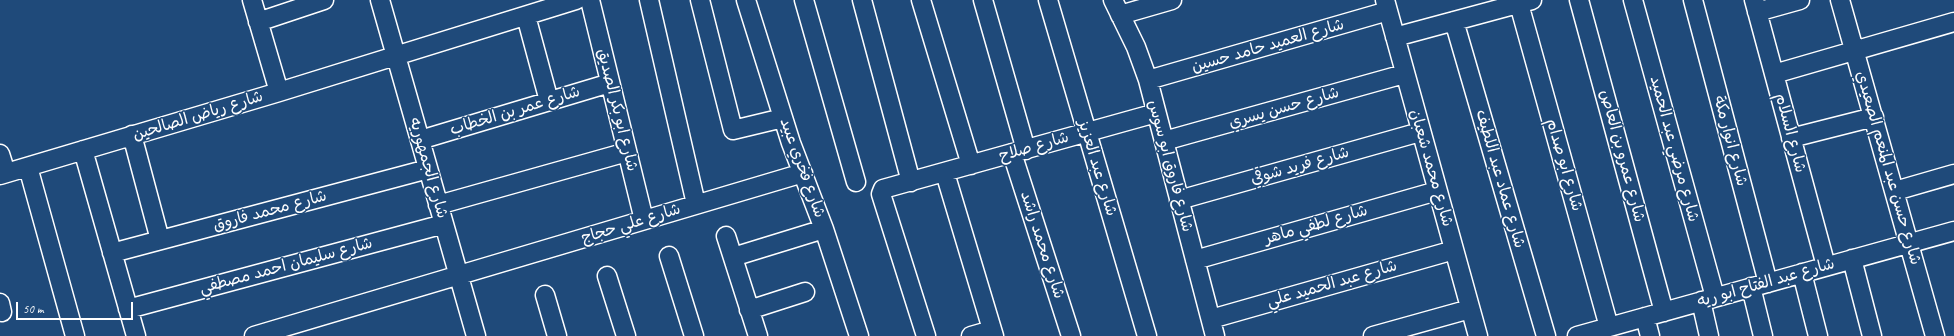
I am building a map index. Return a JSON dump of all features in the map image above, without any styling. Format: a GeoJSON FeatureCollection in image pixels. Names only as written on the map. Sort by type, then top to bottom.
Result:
{"type":"FeatureCollection","features":[{"type":"Feature","properties":{"kind":"street"},"geometry":{"type":"LineString","coordinates":[[252,0],[279,92]]}},
{"type":"Feature","properties":{"kind":"street"},"geometry":{"type":"LineString","coordinates":[[258,22],[324,0]]}},
{"type":"Feature","properties":{"kind":"street","name":"شارع الجمهوريه"},"geometry":{"type":"LineString","coordinates":[[380,0],[476,336]]}},
{"type":"Feature","properties":{"kind":"street","name":"شارع رياض الصالحين"},"geometry":{"type":"LineString","coordinates":[[3,174],[279,92],[576,0]]}},
{"type":"Feature","properties":{"kind":"street","name":"شارع ابو بكر الصديق"},"geometry":{"type":"LineString","coordinates":[[590,0],[644,220]]}},
{"type":"Feature","properties":{"kind":"street"},"geometry":{"type":"LineString","coordinates":[[649,0],[696,204]]}},
{"type":"Feature","properties":{"kind":"street"},"geometry":{"type":"LineString","coordinates":[[700,0],[733,130],[783,118]]}},
{"type":"Feature","properties":{"kind":"street","name":"شارع فخري عبيد"},"geometry":{"type":"LineString","coordinates":[[746,0],[783,118],[824,229],[859,336]]}},
{"type":"Feature","properties":{"kind":"street"},"geometry":{"type":"LineString","coordinates":[[804,0],[856,182]]}},
{"type":"Feature","properties":{"kind":"street"},"geometry":{"type":"LineString","coordinates":[[862,0],[911,182]]}},
{"type":"Feature","properties":{"kind":"street"},"geometry":{"type":"LineString","coordinates":[[921,0],[970,165]]}},
{"type":"Feature","properties":{"kind":"street","name":"شارع محمد راشد"},"geometry":{"type":"LineString","coordinates":[[983,0],[1019,152],[1071,336]]}},
{"type":"Feature","properties":{"kind":"street","name":"شارع عبد العزيز"},"geometry":{"type":"LineString","coordinates":[[1048,0],[1147,336]]}},
{"type":"Feature","properties":{"kind":"street"},"geometry":{"type":"LineString","coordinates":[[1117,8],[1172,0]]}},
{"type":"Feature","properties":{"kind":"street","name":"شارع عمرو بن العاص"},"geometry":{"type":"LineString","coordinates":[[1579,0],[1664,312]]}},
{"type":"Feature","properties":{"kind":"street","name":"شارع مرضي عبد الحميد"},"geometry":{"type":"LineString","coordinates":[[1634,0],[1708,299],[1709,336]]}},
{"type":"Feature","properties":{"kind":"street","name":"شارع انوار مكة"},"geometry":{"type":"LineString","coordinates":[[1693,0],[1768,283]]}},
{"type":"Feature","properties":{"kind":"street"},"geometry":{"type":"LineString","coordinates":[[1755,6],[1800,0]]}},
{"type":"Feature","properties":{"kind":"street","name":"شارع حسن عبد المنعم الصعيدي"},"geometry":{"type":"LineString","coordinates":[[1840,0],[1936,336]]}},
{"type":"Feature","properties":{"kind":"street"},"geometry":{"type":"LineString","coordinates":[[1394,37],[1526,2]]}},
{"type":"Feature","properties":{"kind":"street","name":"شارع ابو صدام"},"geometry":{"type":"LineString","coordinates":[[1526,2],[1609,327]]}},
{"type":"Feature","properties":{"kind":"street","name":"شارع محمد شعبان"},"geometry":{"type":"LineString","coordinates":[[1386,5],[1420,132],[1478,336]]}},
{"type":"Feature","properties":{"kind":"street","name":"شارع العميد حامد حسين"},"geometry":{"type":"LineString","coordinates":[[1148,80],[1386,5]]}},
{"type":"Feature","properties":{"kind":"street","name":"شارع السلام"},"geometry":{"type":"LineString","coordinates":[[1755,6],[1826,266]]}},
{"type":"Feature","properties":{"kind":"street","name":"شارع فاروق ابو سوس"},"geometry":{"type":"LineString","coordinates":[[1117,8],[1136,47],[1148,80],[1213,328]]}},
{"type":"Feature","properties":{"kind":"street"},"geometry":{"type":"LineString","coordinates":[[526,16],[549,101]]}},
{"type":"Feature","properties":{"kind":"street","name":"شارع عماد عبد اللطيف"},"geometry":{"type":"LineString","coordinates":[[1454,21],[1546,336]]}},
{"type":"Feature","properties":{"kind":"street"},"geometry":{"type":"LineString","coordinates":[[1774,74],[1954,22]]}},
{"type":"Feature","properties":{"kind":"street","name":"شارع حسن يسري"},"geometry":{"type":"LineString","coordinates":[[1164,141],[1404,74]]}},
{"type":"Feature","properties":{"kind":"street","name":"شارع عمر بن الخطاب"},"geometry":{"type":"LineString","coordinates":[[420,140],[610,83]]}},
{"type":"Feature","properties":{"kind":"street","name":"شارع صلاح"},"geometry":{"type":"LineString","coordinates":[[926,336],[881,194],[883,190],[1156,113]]}},
{"type":"Feature","properties":{"kind":"street"},"geometry":{"type":"LineString","coordinates":[[1791,138],[1874,116]]}},
{"type":"Feature","properties":{"kind":"street","name":"شارع فريد شوقي"},"geometry":{"type":"LineString","coordinates":[[1179,200],[1420,132]]}},
{"type":"Feature","properties":{"kind":"street"},"geometry":{"type":"LineString","coordinates":[[132,136],[160,240]]}},
{"type":"Feature","properties":{"kind":"street"},"geometry":{"type":"LineString","coordinates":[[83,150],[136,336]]}},
{"type":"Feature","properties":{"kind":"street"},"geometry":{"type":"LineString","coordinates":[[438,205],[627,152]]}},
{"type":"Feature","properties":{"kind":"street"},"geometry":{"type":"LineString","coordinates":[[0,154],[3,174]]}},
{"type":"Feature","properties":{"kind":"street"},"geometry":{"type":"LineString","coordinates":[[28,167],[75,336]]}},
{"type":"Feature","properties":{"kind":"street","name":"شارع محمد فاروق"},"geometry":{"type":"LineString","coordinates":[[112,253],[428,170]]}},
{"type":"Feature","properties":{"kind":"street","name":"شارع علي حجاج"},"geometry":{"type":"LineString","coordinates":[[254,336],[287,332],[459,276],[803,173]]}},
{"type":"Feature","properties":{"kind":"street"},"geometry":{"type":"LineString","coordinates":[[945,173],[993,333],[972,336]]}},
{"type":"Feature","properties":{"kind":"street"},"geometry":{"type":"LineString","coordinates":[[1894,190],[1954,174]]}},
{"type":"Feature","properties":{"kind":"street","name":"شارع لطفي ماهر"},"geometry":{"type":"LineString","coordinates":[[1195,260],[1437,191]]}},
{"type":"Feature","properties":{"kind":"street","name":"شارع سليمان احمد مصطفي"},"geometry":{"type":"LineString","coordinates":[[128,309],[444,224]]}},
{"type":"Feature","properties":{"kind":"street"},"geometry":{"type":"LineString","coordinates":[[733,257],[824,229]]}},
{"type":"Feature","properties":{"kind":"street","name":"شارع عبد الفتاح ابو ريه"},"geometry":{"type":"LineString","coordinates":[[1586,335],[1708,299],[1954,231]]}},
{"type":"Feature","properties":{"kind":"street"},"geometry":{"type":"LineString","coordinates":[[726,236],[758,336]]}},
{"type":"Feature","properties":{"kind":"street","name":"شارع عبد الحميد علي"},"geometry":{"type":"LineString","coordinates":[[1213,328],[1454,250]]}},
{"type":"Feature","properties":{"kind":"street"},"geometry":{"type":"LineString","coordinates":[[669,256],[694,336]]}},
{"type":"Feature","properties":{"kind":"street"},"geometry":{"type":"LineString","coordinates":[[1852,259],[1872,336]]}},
{"type":"Feature","properties":{"kind":"street"},"geometry":{"type":"LineString","coordinates":[[1802,273],[1818,336]]}},
{"type":"Feature","properties":{"kind":"street"},"geometry":{"type":"LineString","coordinates":[[607,276],[626,336]]}},
{"type":"Feature","properties":{"kind":"street"},"geometry":{"type":"LineString","coordinates":[[1751,287],[1763,336]]}},
{"type":"Feature","properties":{"kind":"street"},"geometry":{"type":"LineString","coordinates":[[750,310],[805,292]]}},
{"type":"Feature","properties":{"kind":"street"},"geometry":{"type":"LineString","coordinates":[[545,295],[557,336]]}},
{"type":"Feature","properties":{"kind":"street"},"geometry":{"type":"LineString","coordinates":[[1373,336],[1470,309]]}},
{"type":"Feature","properties":{"kind":"street"},"geometry":{"type":"LineString","coordinates":[[1645,317],[1650,336]]}}]}
